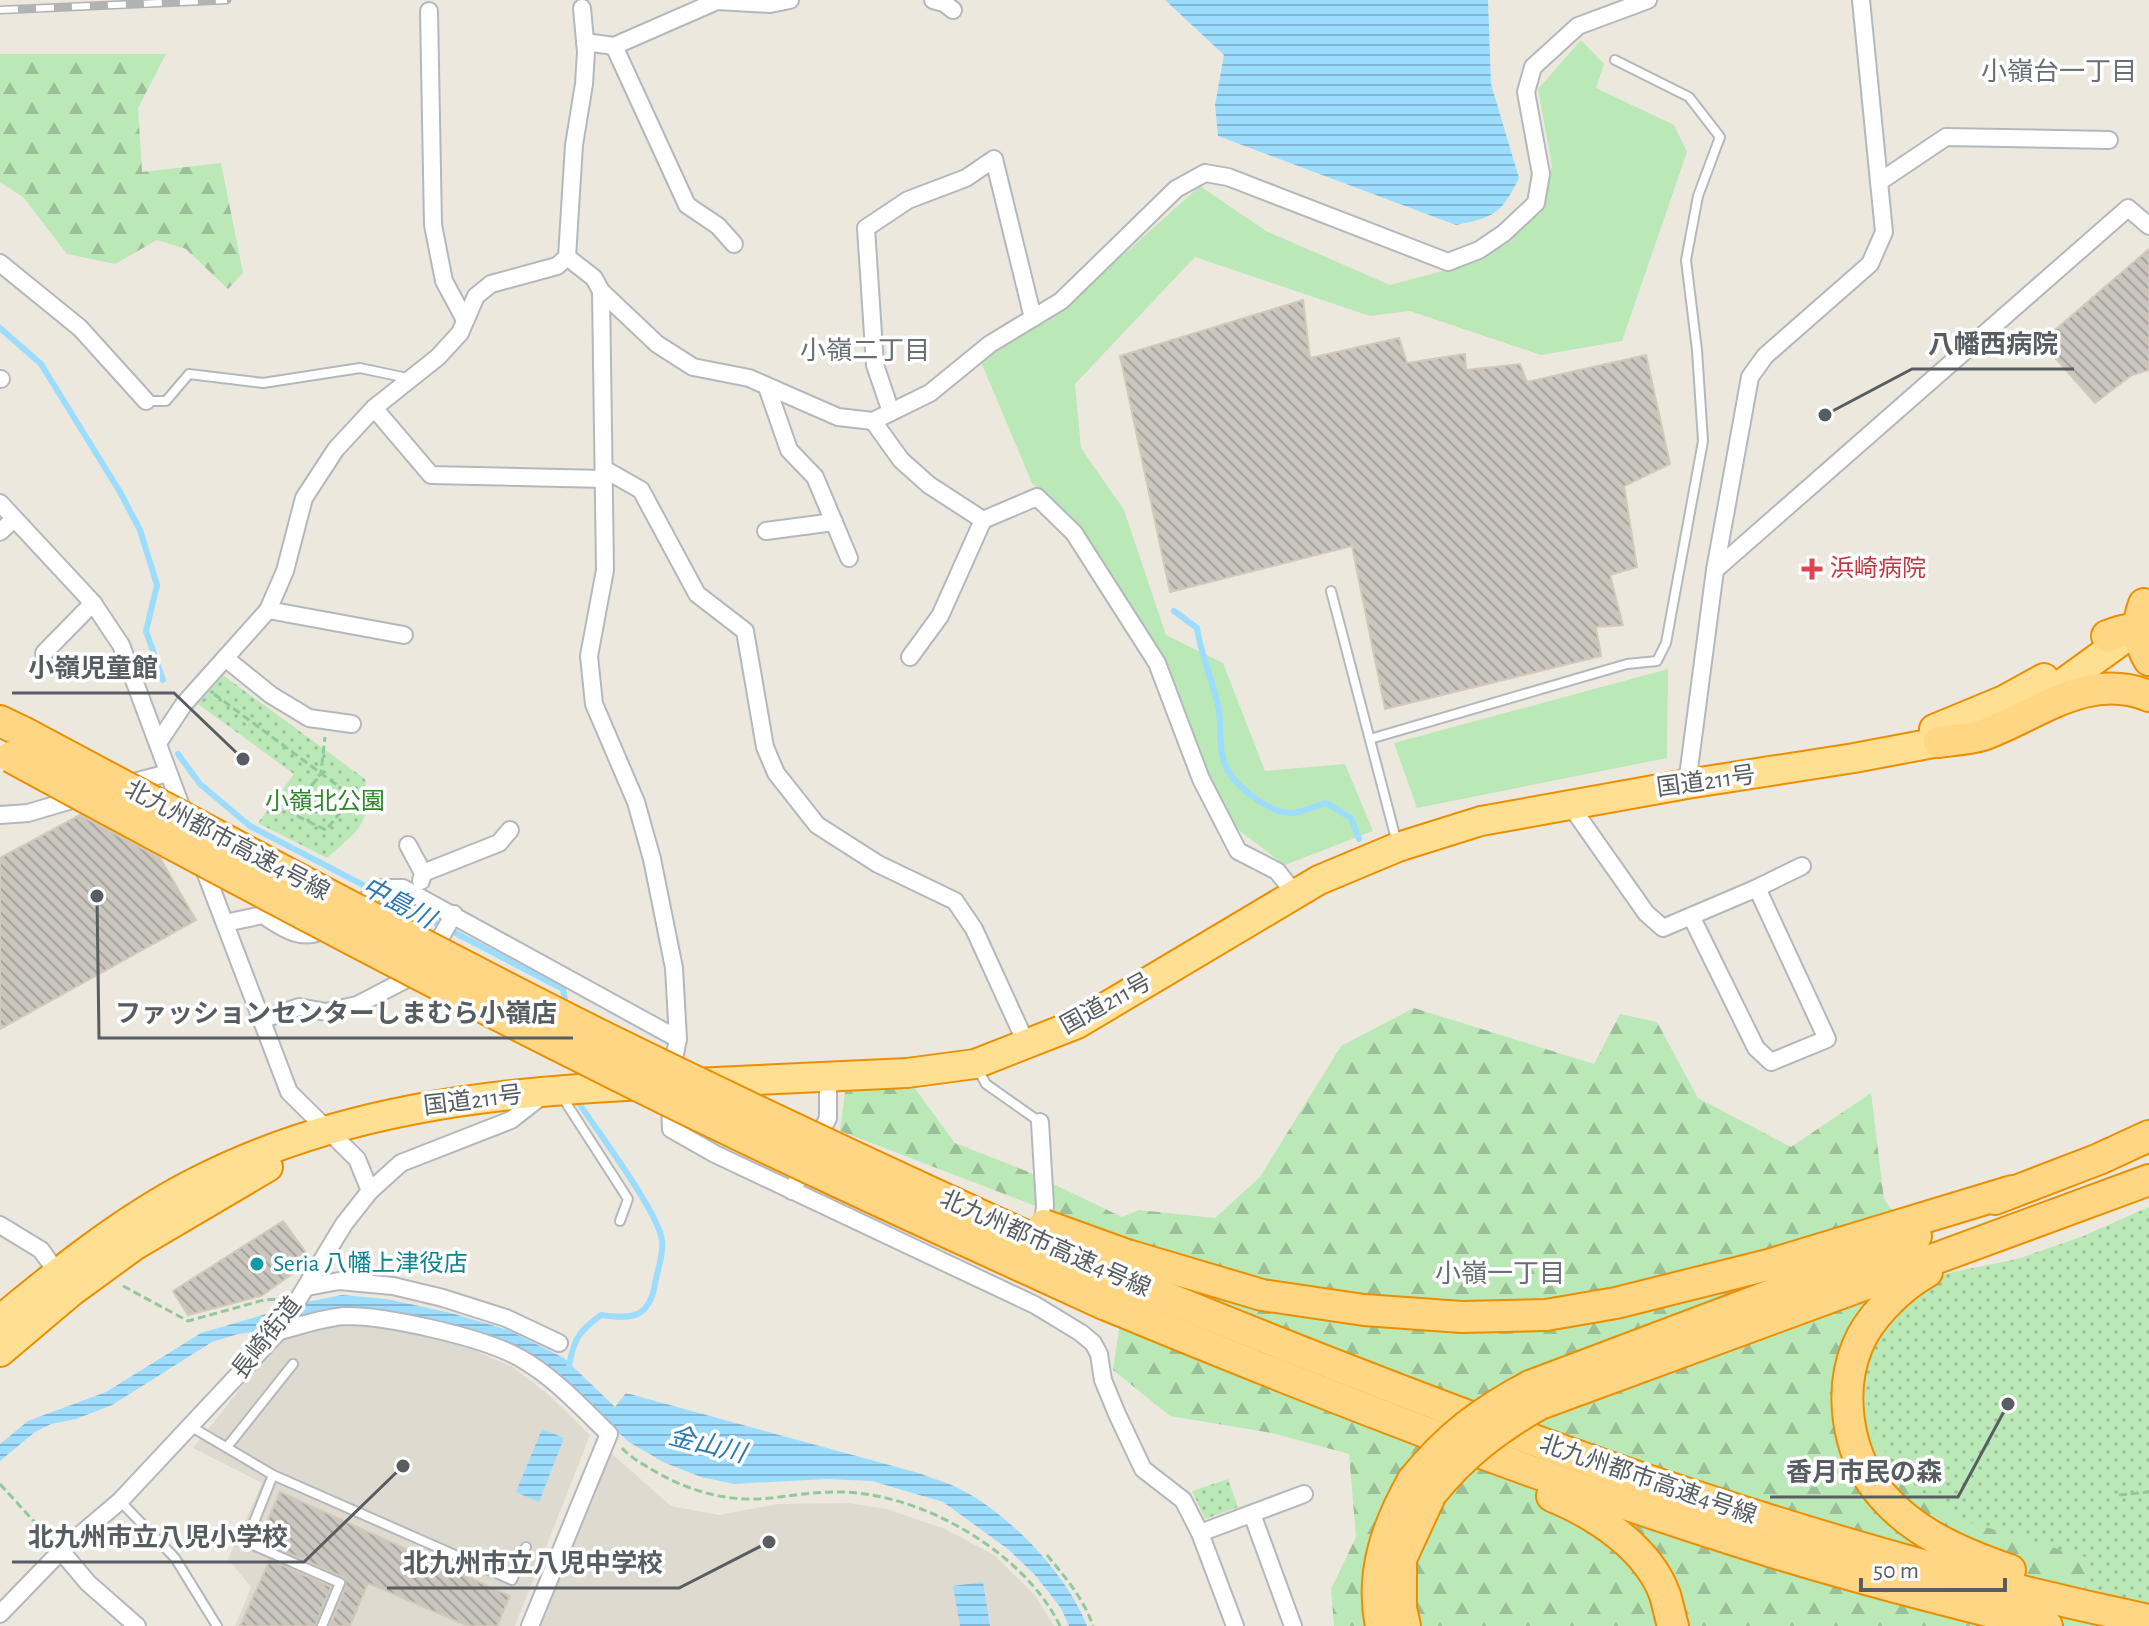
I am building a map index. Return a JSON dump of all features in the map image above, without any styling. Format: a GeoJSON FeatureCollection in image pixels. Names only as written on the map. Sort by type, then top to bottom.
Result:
{"type":"FeatureCollection","features":[{"type":"Feature","properties":{"kind":"highway","name":"国道211号"},"geometry":{"type":"LineString","coordinates":[[0,1352],[64,1282],[147,1210],[192,1184],[267,1150],[417,1107],[553,1091],[907,1073],[975,1064],[1077,1024],[1319,880],[1398,847],[1481,821],[1939,742],[2003,716],[2059,686],[2146,617]]}},
{"type":"Feature","properties":{"kind":"highway"},"geometry":{"type":"LineString","coordinates":[[2107,636],[2146,617]]}},
{"type":"Feature","properties":{"kind":"highway"},"geometry":{"type":"LineString","coordinates":[[2146,617],[2140,644],[2149,660]]}},
{"type":"Feature","properties":{"kind":"highway","name":"国道211号"},"geometry":{"type":"LineString","coordinates":[[1854,758],[1955,722],[2004,700],[2107,636]]}},
{"type":"Feature","properties":{"kind":"highway"},"geometry":{"type":"LineString","coordinates":[[1939,742],[1981,736],[2066,696],[2093,689],[2120,688],[2149,696]]}},
{"type":"Feature","properties":{"kind":"highway","name":"北九州都市高速4号線"},"geometry":{"type":"LineString","coordinates":[[9,740],[305,883],[595,1032],[853,1158],[1116,1279],[1416,1429],[1606,1498],[1812,1563],[2047,1626]]}},
{"type":"Feature","properties":{"kind":"highway","name":"北九州都市高速4号線"},"geometry":{"type":"LineString","coordinates":[[9,740],[294,911],[594,1064],[842,1183],[1116,1279],[1618,1471],[1776,1524],[2047,1598],[2149,1620]]}},
{"type":"Feature","properties":{"kind":"highway","name":"国道211号"},"geometry":{"type":"LineString","coordinates":[[0,1320],[64,1282],[98,1273],[134,1246],[326,1131]]}},
{"type":"Feature","properties":{"kind":"highway"},"geometry":{"type":"LineString","coordinates":[[2099,1159],[2149,1136]]}},
{"type":"Feature","properties":{"kind":"highway"},"geometry":{"type":"LineString","coordinates":[[1116,1279],[1364,1310],[1462,1317],[1546,1315],[1616,1303],[1728,1276],[2012,1191],[2149,1144]]}},
{"type":"Feature","properties":{"kind":"highway"},"geometry":{"type":"LineString","coordinates":[[1535,1395],[2004,1234],[2149,1180]]}},
{"type":"Feature","properties":{"kind":"highway"},"geometry":{"type":"LineString","coordinates":[[1381,1626],[1377,1579],[1384,1540],[1397,1509],[1422,1487],[1452,1468],[1535,1395],[1864,1260],[2012,1191]]}},
{"type":"Feature","properties":{"kind":"highway"},"geometry":{"type":"LineString","coordinates":[[2004,1234],[1922,1275],[1899,1291],[1879,1312],[1857,1346],[1848,1383],[1848,1420],[1857,1453],[1875,1487],[1903,1515],[1933,1538],[1979,1560],[2058,1585],[2149,1604]]}},
{"type":"Feature","properties":{"kind":"highway"},"geometry":{"type":"LineString","coordinates":[[1116,1279],[1193,1355],[1488,1470],[1599,1520],[1627,1542],[1647,1564],[1664,1593],[1673,1626]]}},
{"type":"Feature","properties":{"kind":"highway"},"geometry":{"type":"LineString","coordinates":[[1405,1626],[1401,1608],[1401,1559],[1422,1487]]}},
{"type":"Feature","properties":{"kind":"street"},"geometry":{"type":"LineString","coordinates":[[585,42],[614,46],[717,1],[770,4],[790,0]]}},
{"type":"Feature","properties":{"kind":"street"},"geometry":{"type":"LineString","coordinates":[[933,0],[953,10]]}},
{"type":"Feature","properties":{"kind":"street"},"geometry":{"type":"LineString","coordinates":[[567,257],[594,278],[601,291],[657,344],[693,367],[749,378],[838,417],[873,421],[930,393],[990,344],[1061,301],[1176,189],[1205,173],[1228,177],[1448,262],[1479,250],[1504,233],[1536,203],[1541,174],[1526,92],[1533,67],[1578,26],[1648,0]]}},
{"type":"Feature","properties":{"kind":"street"},"geometry":{"type":"LineString","coordinates":[[1687,784],[1715,570],[1750,377],[1765,356],[1870,264],[1884,232],[1861,0]]}},
{"type":"Feature","properties":{"kind":"street"},"geometry":{"type":"LineString","coordinates":[[158,743],[184,704],[268,610],[285,571],[304,498],[336,449],[374,408],[438,357],[460,333],[476,296],[491,284],[557,266],[567,257],[574,145],[584,84],[582,8]]}},
{"type":"Feature","properties":{"kind":"street"},"geometry":{"type":"LineString","coordinates":[[429,11],[433,225],[444,281],[465,320]]}},
{"type":"Feature","properties":{"kind":"street"},"geometry":{"type":"LineString","coordinates":[[614,46],[687,205],[718,226],[734,244]]}},
{"type":"Feature","properties":{"kind":"street"},"geometry":{"type":"LineString","coordinates":[[1879,182],[1946,137],[2109,140]]}},
{"type":"Feature","properties":{"kind":"street"},"geometry":{"type":"LineString","coordinates":[[891,412],[875,365],[866,228],[908,200],[966,178],[994,159],[1033,318]]}},
{"type":"Feature","properties":{"kind":"street"},"geometry":{"type":"LineString","coordinates":[[1715,570],[2128,208],[2149,226]]}},
{"type":"Feature","properties":{"kind":"street"},"geometry":{"type":"LineString","coordinates":[[0,263],[80,328],[146,401]]}},
{"type":"Feature","properties":{"kind":"street"},"geometry":{"type":"LineString","coordinates":[[601,291],[605,570],[589,656],[594,704],[636,802],[652,859],[674,968],[678,1039],[669,1084],[671,1129],[715,1154],[1035,1305],[1093,1343],[1099,1354],[1108,1391],[1143,1469],[1183,1500],[1200,1533],[1235,1626]]}},
{"type":"Feature","properties":{"kind":"street"},"geometry":{"type":"LineString","coordinates":[[767,387],[789,450],[815,477],[849,558]]}},
{"type":"Feature","properties":{"kind":"street"},"geometry":{"type":"LineString","coordinates":[[374,408],[431,475],[604,474],[641,490],[697,594],[745,631],[765,747],[776,773],[817,825],[878,864],[955,901],[974,929],[1027,1045]]}},
{"type":"Feature","properties":{"kind":"street"},"geometry":{"type":"LineString","coordinates":[[873,421],[901,460],[929,485],[983,520]]}},
{"type":"Feature","properties":{"kind":"street"},"geometry":{"type":"LineString","coordinates":[[910,657],[940,616],[983,520],[1037,497],[1074,533],[1157,663],[1201,779],[1238,851],[1277,871],[1295,894]]}},
{"type":"Feature","properties":{"kind":"street"},"geometry":{"type":"LineString","coordinates":[[0,503],[93,603],[121,645],[289,1092],[357,1159],[370,1191]]}},
{"type":"Feature","properties":{"kind":"street"},"geometry":{"type":"LineString","coordinates":[[0,532],[14,519]]}},
{"type":"Feature","properties":{"kind":"street"},"geometry":{"type":"LineString","coordinates":[[766,531],[834,522]]}},
{"type":"Feature","properties":{"kind":"street"},"geometry":{"type":"LineString","coordinates":[[44,653],[93,603]]}},
{"type":"Feature","properties":{"kind":"street"},"geometry":{"type":"LineString","coordinates":[[268,610],[404,635]]}},
{"type":"Feature","properties":{"kind":"street"},"geometry":{"type":"LineString","coordinates":[[225,658],[271,695],[309,718],[352,724]]}},
{"type":"Feature","properties":{"kind":"street"},"geometry":{"type":"LineString","coordinates":[[0,815],[28,813],[168,773]]}},
{"type":"Feature","properties":{"kind":"street"},"geometry":{"type":"LineString","coordinates":[[1570,805],[1646,913],[1663,928],[1802,866]]}},
{"type":"Feature","properties":{"kind":"street"},"geometry":{"type":"LineString","coordinates":[[423,873],[499,843],[510,830]]}},
{"type":"Feature","properties":{"kind":"street"},"geometry":{"type":"LineString","coordinates":[[408,845],[423,873],[418,894]]}},
{"type":"Feature","properties":{"kind":"street"},"geometry":{"type":"LineString","coordinates":[[225,923],[263,915],[287,931],[310,936],[319,934],[382,888],[403,888],[678,1039]]}},
{"type":"Feature","properties":{"kind":"street"},"geometry":{"type":"LineString","coordinates":[[1691,916],[1756,1048],[1771,1062],[1827,1039],[1757,888]]}},
{"type":"Feature","properties":{"kind":"street"},"geometry":{"type":"LineString","coordinates":[[261,1020],[299,1007],[326,1012],[357,1005],[407,979],[427,961],[453,916]]}},
{"type":"Feature","properties":{"kind":"street"},"geometry":{"type":"LineString","coordinates":[[792,1191],[828,1118],[828,1077]]}},
{"type":"Feature","properties":{"kind":"street","name":"長崎街道"},"geometry":{"type":"LineString","coordinates":[[0,1614],[61,1551],[120,1501],[279,1331],[344,1224],[370,1191],[401,1163],[511,1120],[553,1091]]}},
{"type":"Feature","properties":{"kind":"street"},"geometry":{"type":"LineString","coordinates":[[1035,1305],[1045,1206],[1040,1122]]}},
{"type":"Feature","properties":{"kind":"street"},"geometry":{"type":"LineString","coordinates":[[0,1225],[41,1250],[64,1282]]}},
{"type":"Feature","properties":{"kind":"street"},"geometry":{"type":"LineString","coordinates":[[303,1292],[339,1281],[393,1286],[506,1318],[559,1343]]}},
{"type":"Feature","properties":{"kind":"street"},"geometry":{"type":"LineString","coordinates":[[279,1331],[344,1316],[400,1322],[461,1336],[519,1357],[564,1390],[609,1434],[530,1626]]}},
{"type":"Feature","properties":{"kind":"street"},"geometry":{"type":"LineString","coordinates":[[1200,1533],[1304,1494]]}},
{"type":"Feature","properties":{"kind":"street"},"geometry":{"type":"LineString","coordinates":[[1252,1514],[1293,1626]]}},
{"type":"Feature","properties":{"kind":"street"},"geometry":{"type":"LineString","coordinates":[[61,1551],[88,1583],[137,1626]]}},
{"type":"Feature","properties":{"kind":"lane"},"geometry":{"type":"LineString","coordinates":[[1370,739],[1627,664],[1657,661],[1666,643],[1703,441],[1697,350],[1686,260],[1698,196],[1720,137],[1689,97],[1615,60]]}},
{"type":"Feature","properties":{"kind":"lane"},"geometry":{"type":"LineString","coordinates":[[146,401],[166,401],[189,374],[263,383],[360,368],[412,379]]}},
{"type":"Feature","properties":{"kind":"lane"},"geometry":{"type":"LineString","coordinates":[[1331,591],[1398,847]]}},
{"type":"Feature","properties":{"kind":"lane"},"geometry":{"type":"LineString","coordinates":[[975,1064],[986,1084],[1040,1122]]}},
{"type":"Feature","properties":{"kind":"lane"},"geometry":{"type":"LineString","coordinates":[[553,1091],[628,1199],[620,1221]]}},
{"type":"Feature","properties":{"kind":"lane"},"geometry":{"type":"LineString","coordinates":[[227,1447],[293,1364]]}},
{"type":"Feature","properties":{"kind":"lane"},"geometry":{"type":"LineString","coordinates":[[190,1426],[273,1475],[512,1580],[526,1547]]}},
{"type":"Feature","properties":{"kind":"lane"},"geometry":{"type":"LineString","coordinates":[[273,1475],[246,1542],[340,1583],[322,1626]]}},
{"type":"Feature","properties":{"kind":"lane"},"geometry":{"type":"LineString","coordinates":[[120,1501],[175,1558],[217,1626]]}},
{"type":"Feature","properties":{"kind":"path"},"geometry":{"type":"LineString","coordinates":[[201,685],[321,773],[353,797],[326,830],[291,813],[321,773],[328,721]]}},
{"type":"Feature","properties":{"kind":"path"},"geometry":{"type":"LineString","coordinates":[[98,1273],[188,1321],[303,1292]]}},
{"type":"Feature","properties":{"kind":"path"},"geometry":{"type":"LineString","coordinates":[[609,1434],[627,1454],[674,1483],[713,1495],[753,1499],[836,1491],[891,1499],[944,1520],[1004,1556],[1033,1584],[1060,1626]]}},
{"type":"Feature","properties":{"kind":"path"},"geometry":{"type":"LineString","coordinates":[[0,1484],[61,1551]]}},
{"type":"Feature","properties":{"kind":"path"},"geometry":{"type":"LineString","coordinates":[[2119,1495],[2149,1492]]}},
{"type":"Feature","properties":{"kind":"path"},"geometry":{"type":"LineString","coordinates":[[1047,1555],[1082,1602],[1093,1626]]}},
{"type":"Feature","properties":{"kind":"shaded area"},"geometry":{"type":"Polygon","coordinates":[[[358,1324],[401,1327],[451,1340],[513,1367],[550,1396],[590,1435],[515,1626],[235,1626],[251,1587],[228,1559],[262,1483],[193,1448],[288,1329],[358,1324]]]}},
{"type":"Feature","properties":{"kind":"shaded area"},"geometry":{"type":"Polygon","coordinates":[[[611,1453],[671,1506],[719,1515],[778,1504],[848,1503],[887,1509],[945,1529],[994,1555],[1035,1595],[1054,1626],[539,1626],[595,1473],[611,1453]]]}},
{"type":"Feature","properties":{"kind":"green space"},"geometry":{"type":"Polygon","coordinates":[[[1581,40],[1604,64],[1596,88],[1674,125],[1687,152],[1622,341],[1541,355],[1410,311],[1370,316],[1195,257],[1075,384],[1081,448],[1124,510],[1166,635],[1223,663],[1265,771],[1345,764],[1373,831],[1285,865],[1228,822],[1162,658],[1078,526],[1032,483],[981,362],[1065,307],[1200,186],[1266,231],[1390,285],[1450,269],[1541,213],[1552,166],[1538,89],[1581,40]]]}},
{"type":"Feature","properties":{"kind":"green space"},"geometry":{"type":"Polygon","coordinates":[[[0,54],[166,54],[138,108],[142,172],[221,163],[243,273],[228,289],[186,249],[157,240],[115,264],[67,254],[23,197],[0,182],[0,54]]]}},
{"type":"Feature","properties":{"kind":"green space"},"geometry":{"type":"Polygon","coordinates":[[[1668,669],[1667,758],[1417,808],[1394,743],[1668,669]]]}},
{"type":"Feature","properties":{"kind":"green space","name":"小嶺北公園"},"geometry":{"type":"Polygon","coordinates":[[[223,675],[365,779],[367,807],[364,817],[354,833],[327,858],[258,823],[294,774],[198,704],[223,675]]]}},
{"type":"Feature","properties":{"kind":"green space"},"geometry":{"type":"Polygon","coordinates":[[[1414,1008],[1594,1064],[1620,1014],[1657,1022],[1698,1098],[1791,1147],[1871,1093],[1884,1199],[1940,1275],[2018,1259],[2084,1236],[2149,1207],[2149,1626],[1334,1626],[1331,1589],[1356,1537],[1349,1454],[1272,1433],[1170,1416],[1113,1370],[1132,1243],[840,1131],[845,1092],[911,1083],[955,1143],[1026,1171],[1122,1217],[1139,1210],[1215,1218],[1260,1177],[1341,1046],[1414,1008]]]}},
{"type":"Feature","properties":{"kind":"green space"},"geometry":{"type":"Polygon","coordinates":[[[2149,1207],[2149,1626],[2080,1626],[2088,1558],[1969,1522],[1903,1480],[1873,1432],[1863,1377],[1884,1328],[1940,1275],[2018,1259],[2084,1236],[2149,1207]]]}},
{"type":"Feature","properties":{"kind":"green space"},"geometry":{"type":"Polygon","coordinates":[[[1228,1479],[1238,1507],[1205,1519],[1192,1491],[1228,1479]]]}},
{"type":"Feature","properties":{"kind":"water"},"geometry":{"type":"Polygon","coordinates":[[[1165,0],[1488,0],[1491,84],[1519,178],[1513,190],[1495,212],[1456,225],[1218,136],[1215,105],[1224,55],[1165,0]]]}},
{"type":"Feature","properties":{"kind":"water","name":"金山川"},"geometry":{"type":"Polygon","coordinates":[[[342,1295],[387,1299],[508,1330],[564,1358],[615,1407],[626,1393],[915,1472],[956,1487],[995,1512],[1033,1546],[1065,1586],[1087,1626],[1069,1626],[1061,1608],[1036,1576],[1008,1549],[943,1502],[872,1481],[826,1479],[734,1484],[701,1477],[663,1462],[629,1442],[540,1363],[416,1318],[388,1312],[347,1309],[212,1342],[112,1405],[35,1432],[0,1461],[0,1444],[28,1421],[106,1392],[201,1333],[342,1295]]]}},
{"type":"Feature","properties":{"kind":"water"},"geometry":{"type":"Polygon","coordinates":[[[542,1429],[564,1438],[539,1502],[516,1492],[542,1429]]]}},
{"type":"Feature","properties":{"kind":"water"},"geometry":{"type":"Polygon","coordinates":[[[983,1582],[990,1626],[960,1626],[953,1586],[983,1582]]]}},
{"type":"Feature","properties":{"kind":"building"},"geometry":{"type":"Polygon","coordinates":[[[2149,249],[2149,370],[2132,375],[2095,403],[2041,342],[2149,249]]]}},
{"type":"Feature","properties":{"kind":"building"},"geometry":{"type":"Polygon","coordinates":[[[1303,300],[1310,358],[1399,338],[1407,363],[1465,354],[1466,370],[1520,364],[1527,382],[1646,355],[1670,464],[1624,486],[1637,567],[1610,575],[1623,625],[1596,627],[1601,656],[1385,709],[1352,546],[1170,592],[1120,356],[1303,300]]]}},
{"type":"Feature","properties":{"kind":"building"},"geometry":{"type":"Polygon","coordinates":[[[80,815],[160,858],[196,920],[0,1029],[0,858],[80,815]]]}},
{"type":"Feature","properties":{"kind":"building","name":"Seria 八幡上津役店"},"geometry":{"type":"Polygon","coordinates":[[[283,1221],[307,1254],[292,1274],[261,1296],[188,1315],[173,1291],[283,1221]]]}},
{"type":"Feature","properties":{"kind":"building"},"geometry":{"type":"Polygon","coordinates":[[[280,1492],[510,1596],[497,1626],[468,1626],[368,1583],[350,1626],[330,1626],[346,1586],[345,1578],[275,1547],[277,1543],[261,1536],[280,1492]]]}},
{"type":"Feature","properties":{"kind":"building"},"geometry":{"type":"Polygon","coordinates":[[[270,1560],[331,1587],[315,1626],[240,1626],[270,1560]]]}},
{"type":"Feature","properties":{"kind":"waterway","name":"中島川"},"geometry":{"type":"LineString","coordinates":[[0,328],[41,364],[140,530],[157,585],[146,631],[163,680]]}},
{"type":"Feature","properties":{"kind":"waterway"},"geometry":{"type":"LineString","coordinates":[[1174,611],[1197,628],[1218,706],[1222,755],[1234,779],[1260,802],[1281,811],[1294,813],[1326,803],[1351,818],[1359,839]]}},
{"type":"Feature","properties":{"kind":"waterway","name":"中島川"},"geometry":{"type":"LineString","coordinates":[[178,754],[200,784],[250,826],[563,989],[566,1006]]}},
{"type":"Feature","properties":{"kind":"waterway","name":"中島川"},"geometry":{"type":"LineString","coordinates":[[568,1371],[577,1339],[593,1321],[601,1315],[621,1317],[637,1314],[648,1304],[662,1246],[659,1228],[640,1193],[579,1103]]}},
{"type":"Feature","properties":{"kind":"railway"},"geometry":{"type":"LineString","coordinates":[[0,10],[227,0]]}},
{"type":"Feature","properties":{"kind":"place","name":"八幡西病院"},"geometry":{"type":"Point","coordinates":[1825,415]}},
{"type":"Feature","properties":{"kind":"place","name":"浜崎病院"},"geometry":{"type":"Point","coordinates":[1812,569]}},
{"type":"Feature","properties":{"kind":"place","name":"小嶺児童館"},"geometry":{"type":"Point","coordinates":[243,759]}},
{"type":"Feature","properties":{"kind":"place","name":"ファッションセンターしまむら小嶺店"},"geometry":{"type":"Point","coordinates":[97,896]}},
{"type":"Feature","properties":{"kind":"place","name":"Seria 八幡上津役店"},"geometry":{"type":"Point","coordinates":[257,1264]}},
{"type":"Feature","properties":{"kind":"place","name":"香月市民の森"},"geometry":{"type":"Point","coordinates":[2008,1404]}},
{"type":"Feature","properties":{"kind":"place","name":"北九州市立八児小学校"},"geometry":{"type":"Point","coordinates":[403,1466]}},
{"type":"Feature","properties":{"kind":"place","name":"北九州市立八児中学校"},"geometry":{"type":"Point","coordinates":[769,1542]}},
{"type":"Feature","properties":{"kind":"district","name":"小嶺台一丁目"},"geometry":{"type":"Point","coordinates":[2059,72]}},
{"type":"Feature","properties":{"kind":"district","name":"小嶺二丁目"},"geometry":{"type":"Point","coordinates":[865,351]}},
{"type":"Feature","properties":{"kind":"district","name":"小嶺一丁目"},"geometry":{"type":"Point","coordinates":[1500,1274]}}]}
